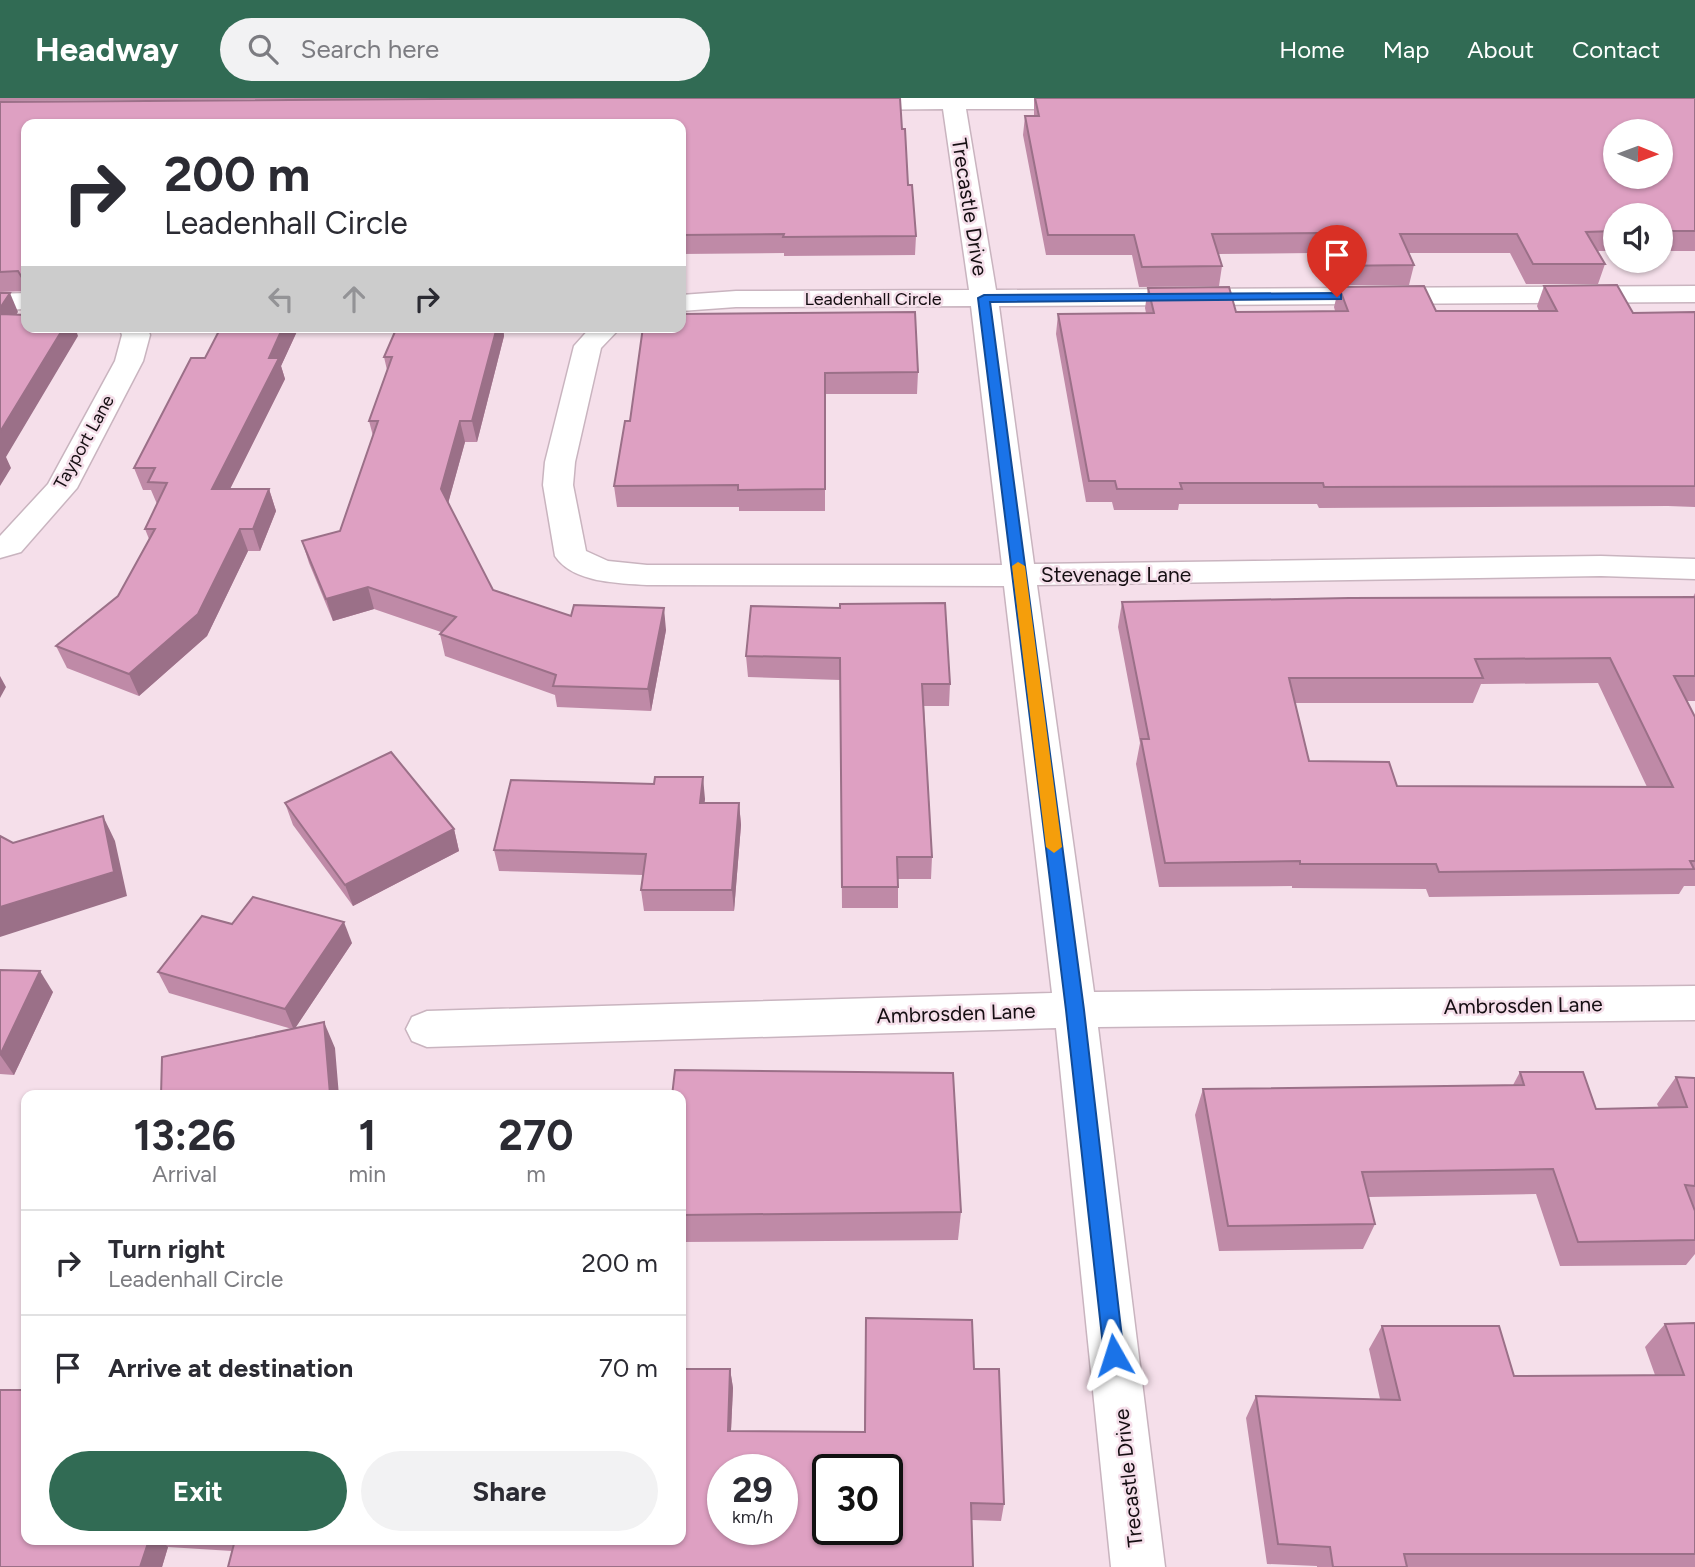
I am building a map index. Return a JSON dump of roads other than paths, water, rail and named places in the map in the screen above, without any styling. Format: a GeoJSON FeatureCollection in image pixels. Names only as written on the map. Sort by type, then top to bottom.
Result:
{"type":"FeatureCollection","features":[{"type":"Feature","properties":{"kind":"street"},"geometry":{"type":"LineString","coordinates":[[829,104],[953,100],[1107,102]]}},
{"type":"Feature","properties":{"kind":"street","name":"Trecastle Drive"},"geometry":{"type":"LineString","coordinates":[[953,100],[984,298],[1075,1010],[1138,1567]]}},
{"type":"Feature","properties":{"kind":"street","name":"Leadenhall Circle"},"geometry":{"type":"LineString","coordinates":[[686,303],[736,299],[1695,294]]}},
{"type":"Feature","properties":{"kind":"street"},"geometry":{"type":"LineString","coordinates":[[0,302],[21,301]]}},
{"type":"Feature","properties":{"kind":"street","name":"Tayport Lane"},"geometry":{"type":"LineString","coordinates":[[5,547],[61,488],[129,361],[135,333]]}},
{"type":"Feature","properties":{"kind":"street","name":"Stevenage Lane"},"geometry":{"type":"LineString","coordinates":[[601,333],[588,346],[560,462],[558,485],[571,555],[602,571],[647,575],[1020,575],[1601,566],[1695,569]]}},
{"type":"Feature","properties":{"kind":"street","name":"Ambrosden Lane"},"geometry":{"type":"LineString","coordinates":[[427,1029],[1075,1010],[1695,1003]]}}]}
